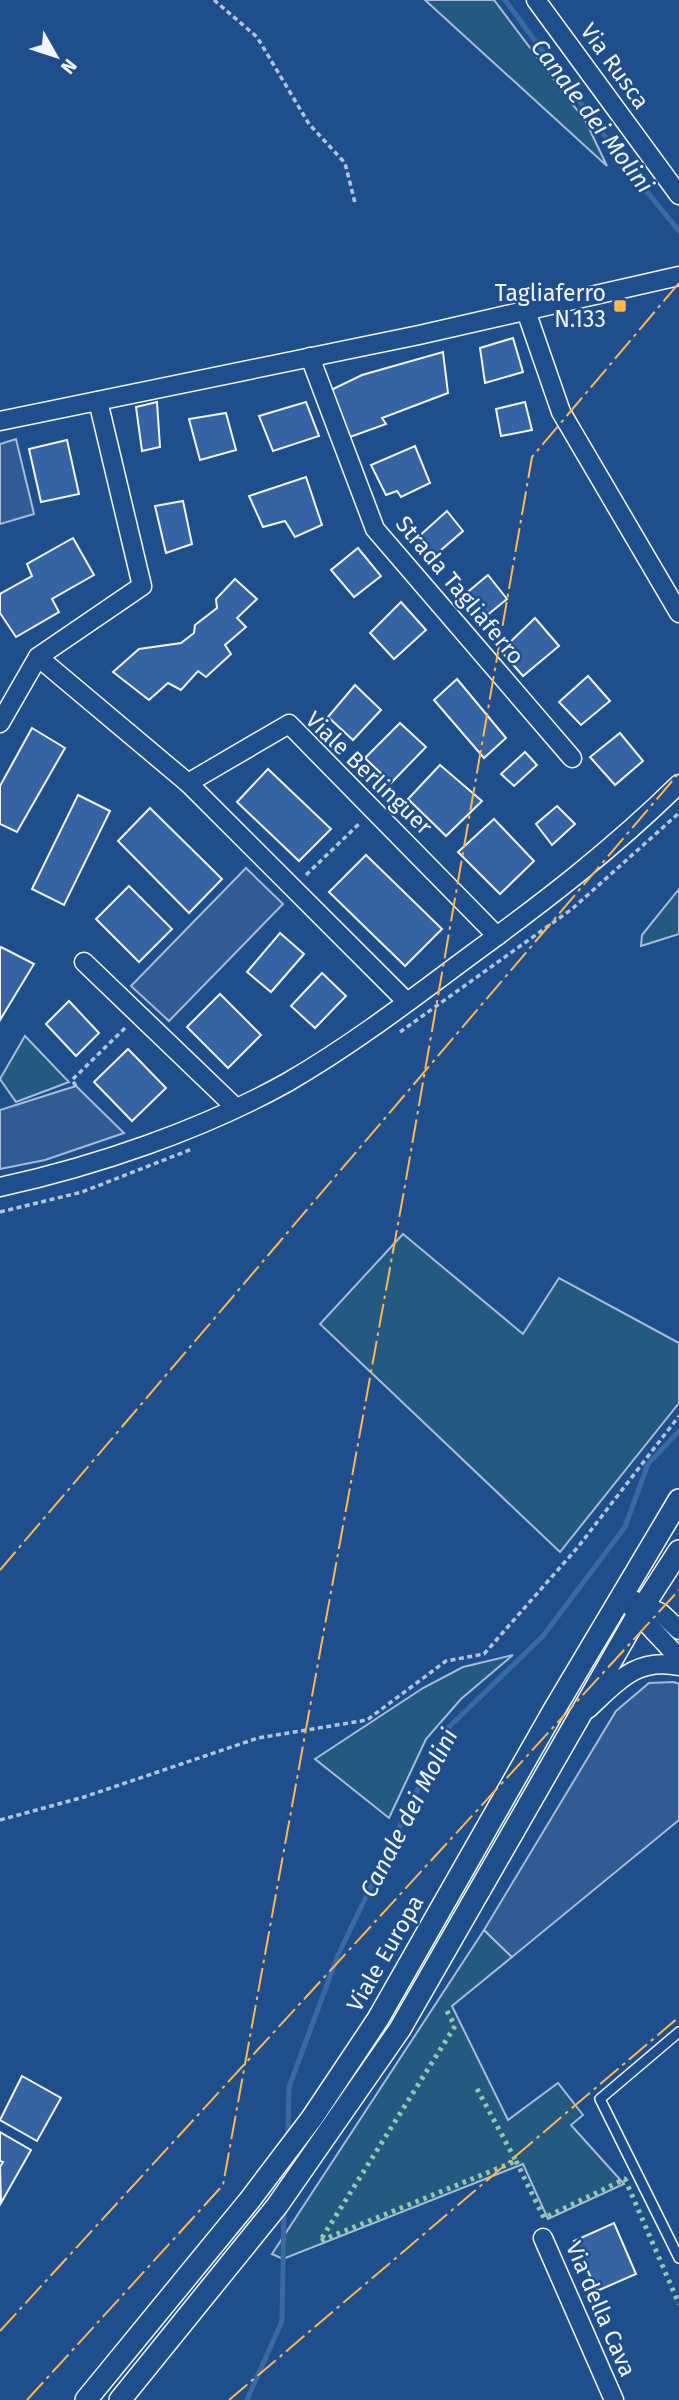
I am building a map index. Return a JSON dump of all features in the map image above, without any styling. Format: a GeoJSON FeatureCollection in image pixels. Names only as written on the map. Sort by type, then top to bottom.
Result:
{"type":"FeatureCollection","features":[{"type":"Feature","properties":{"kind":"street","name":"Via Rusca"},"geometry":{"type":"LineString","coordinates":[[536,0],[679,195]]}},
{"type":"Feature","properties":{"kind":"street"},"geometry":{"type":"LineString","coordinates":[[0,421],[526,311],[679,276]]}},
{"type":"Feature","properties":{"kind":"street"},"geometry":{"type":"LineString","coordinates":[[526,311],[561,412],[679,613]]}},
{"type":"Feature","properties":{"kind":"street","name":"Strada Tagliaferro"},"geometry":{"type":"LineString","coordinates":[[310,357],[375,529],[572,758]]}},
{"type":"Feature","properties":{"kind":"street"},"geometry":{"type":"LineString","coordinates":[[0,723],[38,657],[142,586],[98,401]]}},
{"type":"Feature","properties":{"kind":"street"},"geometry":{"type":"LineString","coordinates":[[38,657],[188,783],[407,1002]]}},
{"type":"Feature","properties":{"kind":"street","name":"Viale Berlinguer"},"geometry":{"type":"LineString","coordinates":[[188,783],[289,724],[498,936]]}},
{"type":"Feature","properties":{"kind":"street"},"geometry":{"type":"LineString","coordinates":[[0,1187],[58,1174],[192,1127],[288,1082],[407,1002],[498,936],[628,834],[679,784]]}},
{"type":"Feature","properties":{"kind":"street"},"geometry":{"type":"LineString","coordinates":[[84,962],[235,1107]]}},
{"type":"Feature","properties":{"kind":"street","name":"Viale Europa"},"geometry":{"type":"LineString","coordinates":[[86,2400],[249,2201],[320,2107],[405,1972],[679,1500]]}},
{"type":"Feature","properties":{"kind":"street"},"geometry":{"type":"LineString","coordinates":[[120,2400],[276,2206],[400,2029],[640,1609],[679,1551]]}},
{"type":"Feature","properties":{"kind":"street"},"geometry":{"type":"LineString","coordinates":[[621,1596],[679,1630]]}},
{"type":"Feature","properties":{"kind":"street"},"geometry":{"type":"LineString","coordinates":[[640,1609],[679,1658]]}},
{"type":"Feature","properties":{"kind":"street"},"geometry":{"type":"LineString","coordinates":[[578,1718],[630,1671],[656,1663],[679,1666]]}},
{"type":"Feature","properties":{"kind":"street","name":"Via della Cava"},"geometry":{"type":"LineString","coordinates":[[543,2238],[614,2400]]}},
{"type":"Feature","properties":{"kind":"lane"},"geometry":{"type":"LineString","coordinates":[[679,2032],[600,2099],[679,2258]]}},
{"type":"Feature","properties":{"kind":"path"},"geometry":{"type":"LineString","coordinates":[[214,0],[257,37],[309,124],[345,163],[355,203]]}},
{"type":"Feature","properties":{"kind":"path"},"geometry":{"type":"LineString","coordinates":[[293,888],[373,810]]}},
{"type":"Feature","properties":{"kind":"path"},"geometry":{"type":"LineString","coordinates":[[76,1086],[72,1080],[139,1014]]}},
{"type":"Feature","properties":{"kind":"path"},"geometry":{"type":"LineString","coordinates":[[0,1820],[84,1797],[258,1738],[367,1720],[446,1661],[484,1654],[569,1558],[679,1416]]}},
{"type":"Feature","properties":{"kind":"shaded area"},"geometry":{"type":"Polygon","coordinates":[[[425,0],[494,0],[586,122],[607,166],[425,0]]]}},
{"type":"Feature","properties":{"kind":"shaded area"},"geometry":{"type":"Polygon","coordinates":[[[16,439],[34,514],[0,524],[0,444],[16,439]]]}},
{"type":"Feature","properties":{"kind":"shaded area"},"geometry":{"type":"Polygon","coordinates":[[[246,868],[283,904],[169,1021],[131,986],[246,868]]]}},
{"type":"Feature","properties":{"kind":"shaded area"},"geometry":{"type":"Polygon","coordinates":[[[679,889],[679,934],[641,946],[642,935],[679,889]]]}},
{"type":"Feature","properties":{"kind":"shaded area"},"geometry":{"type":"Polygon","coordinates":[[[25,1036],[69,1082],[16,1102],[0,1079],[25,1036]]]}},
{"type":"Feature","properties":{"kind":"shaded area"},"geometry":{"type":"Polygon","coordinates":[[[76,1086],[124,1133],[45,1160],[0,1169],[0,1110],[76,1086]]]}},
{"type":"Feature","properties":{"kind":"shaded area"},"geometry":{"type":"Polygon","coordinates":[[[403,1234],[523,1334],[559,1278],[679,1343],[679,1403],[560,1552],[320,1324],[403,1234]]]}},
{"type":"Feature","properties":{"kind":"shaded area"},"geometry":{"type":"Polygon","coordinates":[[[513,1655],[461,1699],[426,1739],[389,1818],[315,1759],[423,1688],[463,1667],[513,1655]]]}},
{"type":"Feature","properties":{"kind":"shaded area"},"geometry":{"type":"Polygon","coordinates":[[[649,1683],[679,1684],[679,1820],[512,1957],[484,1930],[616,1711],[649,1683]]]}},
{"type":"Feature","properties":{"kind":"shaded area"},"geometry":{"type":"Polygon","coordinates":[[[484,1930],[512,1957],[452,2006],[508,2120],[558,2083],[583,2115],[571,2125],[624,2184],[548,2219],[523,2164],[283,2259],[272,2254],[484,1930]]]}},
{"type":"Feature","properties":{"kind":"building"},"geometry":{"type":"Polygon","coordinates":[[[513,338],[523,372],[485,383],[480,348],[513,338]]]}},
{"type":"Feature","properties":{"kind":"building"},"geometry":{"type":"Polygon","coordinates":[[[443,352],[448,393],[382,418],[386,424],[350,437],[331,390],[362,375],[443,352]]]}},
{"type":"Feature","properties":{"kind":"building"},"geometry":{"type":"Polygon","coordinates":[[[157,402],[160,447],[142,451],[136,407],[157,402]]]}},
{"type":"Feature","properties":{"kind":"building"},"geometry":{"type":"Polygon","coordinates":[[[306,402],[319,436],[273,451],[259,416],[306,402]]]}},
{"type":"Feature","properties":{"kind":"building"},"geometry":{"type":"Polygon","coordinates":[[[525,402],[532,430],[501,436],[496,409],[525,402]]]}},
{"type":"Feature","properties":{"kind":"building"},"geometry":{"type":"Polygon","coordinates":[[[226,413],[236,450],[200,460],[189,419],[226,413]]]}},
{"type":"Feature","properties":{"kind":"building"},"geometry":{"type":"Polygon","coordinates":[[[67,440],[79,494],[41,502],[29,449],[67,440]]]}},
{"type":"Feature","properties":{"kind":"building"},"geometry":{"type":"Polygon","coordinates":[[[415,446],[430,483],[401,497],[397,491],[386,495],[371,465],[415,446]]]}},
{"type":"Feature","properties":{"kind":"building"},"geometry":{"type":"Polygon","coordinates":[[[306,477],[322,525],[295,537],[285,521],[263,527],[249,496],[306,477]]]}},
{"type":"Feature","properties":{"kind":"building"},"geometry":{"type":"Polygon","coordinates":[[[183,501],[192,544],[166,553],[155,506],[183,501]]]}},
{"type":"Feature","properties":{"kind":"building"},"geometry":{"type":"Polygon","coordinates":[[[447,511],[463,531],[434,556],[417,538],[447,511]]]}},
{"type":"Feature","properties":{"kind":"building"},"geometry":{"type":"Polygon","coordinates":[[[73,538],[94,575],[52,599],[59,612],[16,637],[0,613],[0,594],[32,576],[27,564],[73,538]]]}},
{"type":"Feature","properties":{"kind":"building"},"geometry":{"type":"Polygon","coordinates":[[[358,548],[381,576],[354,597],[331,570],[358,548]]]}},
{"type":"Feature","properties":{"kind":"building"},"geometry":{"type":"Polygon","coordinates":[[[488,575],[507,599],[485,617],[464,595],[488,575]]]}},
{"type":"Feature","properties":{"kind":"building"},"geometry":{"type":"Polygon","coordinates":[[[235,579],[257,599],[237,618],[246,627],[225,645],[231,654],[206,677],[198,671],[181,690],[168,683],[149,700],[113,672],[139,649],[181,643],[194,633],[195,625],[217,608],[216,599],[235,579]]]}},
{"type":"Feature","properties":{"kind":"building"},"geometry":{"type":"Polygon","coordinates":[[[401,602],[426,630],[394,659],[370,633],[401,602]]]}},
{"type":"Feature","properties":{"kind":"building"},"geometry":{"type":"Polygon","coordinates":[[[535,618],[559,646],[523,676],[501,651],[535,618]]]}},
{"type":"Feature","properties":{"kind":"building"},"geometry":{"type":"Polygon","coordinates":[[[588,676],[610,701],[581,725],[559,702],[588,676]]]}},
{"type":"Feature","properties":{"kind":"building"},"geometry":{"type":"Polygon","coordinates":[[[457,679],[506,738],[484,758],[434,700],[457,679]]]}},
{"type":"Feature","properties":{"kind":"building"},"geometry":{"type":"Polygon","coordinates":[[[355,685],[381,710],[353,740],[328,717],[355,685]]]}},
{"type":"Feature","properties":{"kind":"building"},"geometry":{"type":"Polygon","coordinates":[[[400,723],[426,747],[391,783],[365,758],[400,723]]]}},
{"type":"Feature","properties":{"kind":"building"},"geometry":{"type":"Polygon","coordinates":[[[32,728],[65,748],[17,832],[0,824],[0,786],[32,728]]]}},
{"type":"Feature","properties":{"kind":"building"},"geometry":{"type":"Polygon","coordinates":[[[620,733],[643,761],[615,785],[590,757],[620,733]]]}},
{"type":"Feature","properties":{"kind":"building"},"geometry":{"type":"Polygon","coordinates":[[[525,752],[537,765],[514,786],[501,774],[525,752]]]}},
{"type":"Feature","properties":{"kind":"building"},"geometry":{"type":"Polygon","coordinates":[[[440,765],[482,801],[446,836],[408,799],[440,765]]]}},
{"type":"Feature","properties":{"kind":"building"},"geometry":{"type":"Polygon","coordinates":[[[268,769],[331,829],[299,861],[237,802],[268,769]]]}},
{"type":"Feature","properties":{"kind":"building"},"geometry":{"type":"Polygon","coordinates":[[[78,795],[110,811],[64,905],[32,889],[78,795]]]}},
{"type":"Feature","properties":{"kind":"building"},"geometry":{"type":"Polygon","coordinates":[[[557,806],[575,824],[552,845],[536,824],[557,806]]]}},
{"type":"Feature","properties":{"kind":"building"},"geometry":{"type":"Polygon","coordinates":[[[150,808],[222,879],[189,913],[118,841],[150,808]]]}},
{"type":"Feature","properties":{"kind":"building"},"geometry":{"type":"Polygon","coordinates":[[[494,819],[534,861],[500,894],[458,852],[494,819]]]}},
{"type":"Feature","properties":{"kind":"building"},"geometry":{"type":"Polygon","coordinates":[[[366,855],[442,929],[405,966],[329,892],[366,855]]]}},
{"type":"Feature","properties":{"kind":"building"},"geometry":{"type":"Polygon","coordinates":[[[129,886],[172,929],[139,962],[96,919],[129,886]]]}},
{"type":"Feature","properties":{"kind":"building"},"geometry":{"type":"Polygon","coordinates":[[[280,933],[304,954],[271,992],[247,972],[280,933]]]}},
{"type":"Feature","properties":{"kind":"building"},"geometry":{"type":"Polygon","coordinates":[[[0,948],[34,964],[0,1020],[0,948]]]}},
{"type":"Feature","properties":{"kind":"building"},"geometry":{"type":"Polygon","coordinates":[[[322,973],[346,996],[315,1028],[291,1006],[322,973]]]}},
{"type":"Feature","properties":{"kind":"building"},"geometry":{"type":"Polygon","coordinates":[[[220,994],[261,1035],[228,1068],[187,1027],[220,994]]]}},
{"type":"Feature","properties":{"kind":"building"},"geometry":{"type":"Polygon","coordinates":[[[69,1001],[99,1033],[76,1056],[46,1024],[69,1001]]]}},
{"type":"Feature","properties":{"kind":"building"},"geometry":{"type":"Polygon","coordinates":[[[128,1049],[166,1088],[132,1121],[94,1082],[128,1049]]]}},
{"type":"Feature","properties":{"kind":"building"},"geometry":{"type":"Polygon","coordinates":[[[22,2076],[61,2098],[37,2141],[0,2120],[22,2076]]]}},
{"type":"Feature","properties":{"kind":"building"},"geometry":{"type":"Polygon","coordinates":[[[0,2132],[31,2150],[1,2203],[0,2167],[3,2162],[0,2161],[0,2132]]]}},
{"type":"Feature","properties":{"kind":"building"},"geometry":{"type":"Polygon","coordinates":[[[614,2223],[636,2274],[597,2291],[574,2241],[614,2223]]]}},
{"type":"Feature","properties":{"kind":"waterway","name":"Canale dei Molini"},"geometry":{"type":"LineString","coordinates":[[505,0],[635,177],[679,231]]}},
{"type":"Feature","properties":{"kind":"waterway","name":"Canale dei Molini"},"geometry":{"type":"LineString","coordinates":[[288,2135],[289,2087],[338,1955],[447,1729],[543,1636],[625,1527],[648,1464],[679,1431]]}},
{"type":"Feature","properties":{"kind":"waterway","name":"Canale dei Molini"},"geometry":{"type":"LineString","coordinates":[[247,2400],[282,2321],[284,2210]]}},
{"type":"Feature","properties":{"kind":"hedge"},"geometry":{"type":"LineString","coordinates":[[447,2011],[455,2026],[320,2241],[516,2161],[475,2085]]}},
{"type":"Feature","properties":{"kind":"hedge"},"geometry":{"type":"LineString","coordinates":[[516,2161],[544,2218],[625,2179],[679,2304]]}},
{"type":"Feature","properties":{"kind":"power"},"geometry":{"type":"LineString","coordinates":[[27,2400],[223,2185],[404,1191],[532,457],[679,283]]}},
{"type":"Feature","properties":{"kind":"power"},"geometry":{"type":"LineString","coordinates":[[0,1570],[679,773]]}},
{"type":"Feature","properties":{"kind":"power"},"geometry":{"type":"LineString","coordinates":[[0,2331],[679,1590]]}},
{"type":"Feature","properties":{"kind":"power"},"geometry":{"type":"LineString","coordinates":[[229,2400],[679,2017]]}},
{"type":"Feature","properties":{"kind":"place","name":"Tagliaferro N.133"},"geometry":{"type":"Point","coordinates":[620,306]}}]}
